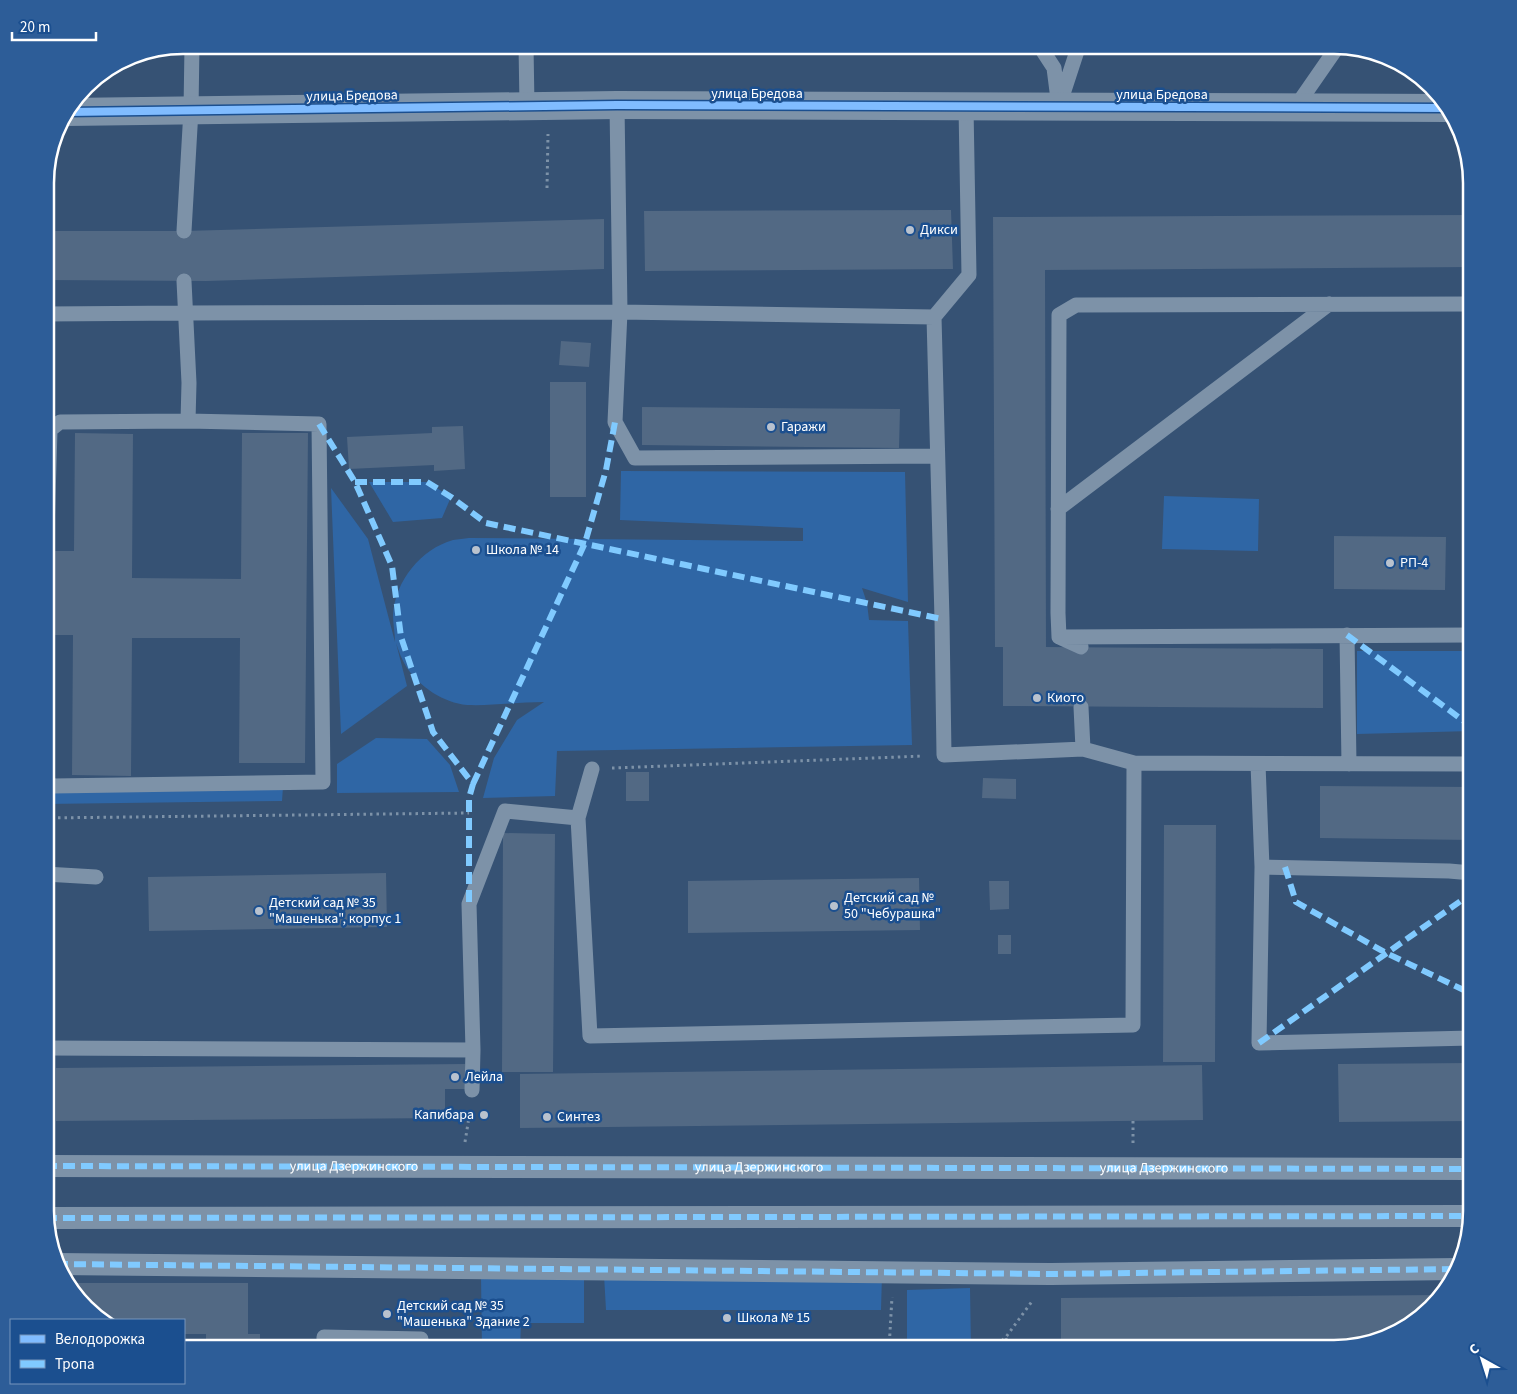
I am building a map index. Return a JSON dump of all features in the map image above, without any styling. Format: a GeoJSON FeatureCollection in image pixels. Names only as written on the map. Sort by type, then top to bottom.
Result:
{"type":"FeatureCollection","features":[{"type":"Feature","properties":{"kind":"street","name":"улица Бредова"},"geometry":{"type":"LineString","coordinates":[[75,112],[617,105],[1440,108]]}},
{"type":"Feature","properties":{"kind":"street","name":"улица Дзержинского"},"geometry":{"type":"LineString","coordinates":[[54,1166],[1463,1170]]}},
{"type":"Feature","properties":{"kind":"street"},"geometry":{"type":"LineString","coordinates":[[54,1218],[1463,1216]]}},
{"type":"Feature","properties":{"kind":"street"},"geometry":{"type":"LineString","coordinates":[[65,1264],[1051,1274],[1449,1269]]}},
{"type":"Feature","properties":{"kind":"lane"},"geometry":{"type":"LineString","coordinates":[[184,231],[191,110],[192,54]]}},
{"type":"Feature","properties":{"kind":"lane"},"geometry":{"type":"LineString","coordinates":[[526,54],[527,106]]}},
{"type":"Feature","properties":{"kind":"lane"},"geometry":{"type":"LineString","coordinates":[[1045,54],[1054,68],[1059,107]]}},
{"type":"Feature","properties":{"kind":"lane"},"geometry":{"type":"LineString","coordinates":[[1059,107],[1076,54]]}},
{"type":"Feature","properties":{"kind":"lane"},"geometry":{"type":"LineString","coordinates":[[1295,108],[1332,54]]}},
{"type":"Feature","properties":{"kind":"lane"},"geometry":{"type":"LineString","coordinates":[[617,105],[620,312],[615,422],[635,458],[936,456]]}},
{"type":"Feature","properties":{"kind":"lane"},"geometry":{"type":"LineString","coordinates":[[966,107],[969,275],[934,317],[944,755],[1083,748],[1134,763],[1463,764]]}},
{"type":"Feature","properties":{"kind":"lane"},"geometry":{"type":"LineString","coordinates":[[184,281],[189,383],[188,422]]}},
{"type":"Feature","properties":{"kind":"lane"},"geometry":{"type":"LineString","coordinates":[[1058,509],[1329,304]]}},
{"type":"Feature","properties":{"kind":"lane"},"geometry":{"type":"LineString","coordinates":[[1059,637],[1059,315],[1076,305],[1463,304]]}},
{"type":"Feature","properties":{"kind":"lane"},"geometry":{"type":"LineString","coordinates":[[54,314],[620,312],[934,317]]}},
{"type":"Feature","properties":{"kind":"lane"},"geometry":{"type":"LineString","coordinates":[[54,427],[60,422],[319,424],[322,782],[54,786]]}},
{"type":"Feature","properties":{"kind":"lane"},"geometry":{"type":"LineString","coordinates":[[1347,635],[1350,764]]}},
{"type":"Feature","properties":{"kind":"lane"},"geometry":{"type":"LineString","coordinates":[[1059,637],[1463,635]]}},
{"type":"Feature","properties":{"kind":"lane"},"geometry":{"type":"LineString","coordinates":[[1059,637],[1081,648]]}},
{"type":"Feature","properties":{"kind":"lane"},"geometry":{"type":"LineString","coordinates":[[1081,707],[1083,748]]}},
{"type":"Feature","properties":{"kind":"lane"},"geometry":{"type":"LineString","coordinates":[[592,769],[578,818],[590,1036],[1132,1025],[1134,763]]}},
{"type":"Feature","properties":{"kind":"lane"},"geometry":{"type":"LineString","coordinates":[[1258,764],[1262,867],[1259,1042],[1463,1038]]}},
{"type":"Feature","properties":{"kind":"lane"},"geometry":{"type":"LineString","coordinates":[[472,1090],[473,1050],[469,904],[505,811],[578,818]]}},
{"type":"Feature","properties":{"kind":"lane"},"geometry":{"type":"LineString","coordinates":[[1262,867],[1463,872]]}},
{"type":"Feature","properties":{"kind":"lane"},"geometry":{"type":"LineString","coordinates":[[54,875],[96,877]]}},
{"type":"Feature","properties":{"kind":"lane"},"geometry":{"type":"LineString","coordinates":[[54,1048],[473,1050]]}},
{"type":"Feature","properties":{"kind":"lane"},"geometry":{"type":"LineString","coordinates":[[324,1340],[324,1337],[421,1340]]}},
{"type":"Feature","properties":{"kind":"path"},"geometry":{"type":"LineString","coordinates":[[592,769],[944,755]]}},
{"type":"Feature","properties":{"kind":"path"},"geometry":{"type":"LineString","coordinates":[[54,818],[469,814]]}},
{"type":"Feature","properties":{"kind":"path"},"geometry":{"type":"LineString","coordinates":[[890,1340],[894,1272]]}},
{"type":"Feature","properties":{"kind":"path"},"geometry":{"type":"LineString","coordinates":[[1002,1340],[1051,1274]]}},
{"type":"Feature","properties":{"kind":"shaded area"},"geometry":{"type":"Polygon","coordinates":[[[621,471],[905,472],[908,602],[862,588],[867,603],[869,620],[908,621],[912,745],[557,751],[555,796],[483,798],[494,758],[517,720],[544,702],[467,705],[450,701],[433,693],[412,675],[399,653],[396,643],[407,686],[341,734],[331,488],[368,539],[395,642],[393,615],[395,602],[404,579],[420,559],[430,551],[441,544],[453,540],[469,538],[803,541],[803,528],[620,520],[621,471]]]}},
{"type":"Feature","properties":{"kind":"shaded area"},"geometry":{"type":"Polygon","coordinates":[[[369,482],[427,482],[451,497],[442,518],[393,522],[369,482]]]}},
{"type":"Feature","properties":{"kind":"shaded area"},"geometry":{"type":"Polygon","coordinates":[[[1164,496],[1259,499],[1258,551],[1162,549],[1164,496]]]}},
{"type":"Feature","properties":{"kind":"shaded area"},"geometry":{"type":"Polygon","coordinates":[[[1357,651],[1463,651],[1463,731],[1357,734],[1357,651]]]}},
{"type":"Feature","properties":{"kind":"shaded area"},"geometry":{"type":"Polygon","coordinates":[[[376,738],[427,739],[450,765],[459,792],[337,793],[337,764],[376,738]]]}},
{"type":"Feature","properties":{"kind":"shaded area"},"geometry":{"type":"Polygon","coordinates":[[[283,787],[282,801],[54,804],[54,791],[283,787]]]}},
{"type":"Feature","properties":{"kind":"shaded area"},"geometry":{"type":"Polygon","coordinates":[[[604,1275],[882,1275],[881,1310],[606,1310],[604,1275]]]}},
{"type":"Feature","properties":{"kind":"shaded area"},"geometry":{"type":"Polygon","coordinates":[[[481,1276],[584,1276],[584,1323],[521,1323],[520,1340],[482,1340],[481,1276]]]}},
{"type":"Feature","properties":{"kind":"shaded area"},"geometry":{"type":"Polygon","coordinates":[[[970,1288],[971,1340],[907,1340],[907,1290],[970,1288]]]}},
{"type":"Feature","properties":{"kind":"building"},"geometry":{"type":"Polygon","coordinates":[[[951,210],[953,269],[645,271],[644,211],[951,210]]]}},
{"type":"Feature","properties":{"kind":"building"},"geometry":{"type":"Polygon","coordinates":[[[1463,215],[1463,267],[1045,270],[1046,647],[1323,649],[1323,708],[1003,706],[1003,647],[995,647],[993,217],[1463,215]]]}},
{"type":"Feature","properties":{"kind":"building"},"geometry":{"type":"Polygon","coordinates":[[[604,219],[604,269],[206,281],[54,280],[54,231],[184,231],[604,219]]]}},
{"type":"Feature","properties":{"kind":"building"},"geometry":{"type":"Polygon","coordinates":[[[561,341],[591,343],[589,367],[559,365],[561,341]]]}},
{"type":"Feature","properties":{"kind":"building"},"geometry":{"type":"Polygon","coordinates":[[[550,382],[586,382],[586,497],[550,497],[550,382]]]}},
{"type":"Feature","properties":{"kind":"building","name":"Гаражи"},"geometry":{"type":"Polygon","coordinates":[[[642,407],[900,409],[899,448],[642,445],[642,407]]]}},
{"type":"Feature","properties":{"kind":"building"},"geometry":{"type":"Polygon","coordinates":[[[463,426],[465,469],[434,471],[434,465],[349,469],[347,437],[432,433],[432,427],[463,426]]]}},
{"type":"Feature","properties":{"kind":"building"},"geometry":{"type":"Polygon","coordinates":[[[75,433],[133,434],[132,578],[241,579],[242,433],[308,433],[305,763],[239,763],[240,638],[132,638],[131,776],[72,775],[73,635],[54,635],[54,551],[74,551],[75,433]]]}},
{"type":"Feature","properties":{"kind":"building","name":"РП-4"},"geometry":{"type":"Polygon","coordinates":[[[1334,536],[1446,537],[1445,590],[1334,589],[1334,536]]]}},
{"type":"Feature","properties":{"kind":"building"},"geometry":{"type":"Polygon","coordinates":[[[626,772],[649,772],[649,801],[626,801],[626,772]]]}},
{"type":"Feature","properties":{"kind":"building"},"geometry":{"type":"Polygon","coordinates":[[[983,778],[1016,779],[1016,799],[982,798],[983,778]]]}},
{"type":"Feature","properties":{"kind":"building"},"geometry":{"type":"Polygon","coordinates":[[[1320,786],[1463,787],[1463,840],[1320,838],[1320,786]]]}},
{"type":"Feature","properties":{"kind":"building"},"geometry":{"type":"Polygon","coordinates":[[[1164,825],[1216,825],[1215,1062],[1163,1062],[1164,825]]]}},
{"type":"Feature","properties":{"kind":"building"},"geometry":{"type":"Polygon","coordinates":[[[503,833],[555,834],[553,1072],[502,1072],[503,833]]]}},
{"type":"Feature","properties":{"kind":"building"},"geometry":{"type":"Polygon","coordinates":[[[386,873],[387,927],[149,931],[148,877],[386,873]]]}},
{"type":"Feature","properties":{"kind":"building"},"geometry":{"type":"Polygon","coordinates":[[[919,878],[920,930],[688,933],[688,881],[919,878]]]}},
{"type":"Feature","properties":{"kind":"building"},"geometry":{"type":"Polygon","coordinates":[[[989,881],[1009,881],[1009,909],[990,910],[989,881]]]}},
{"type":"Feature","properties":{"kind":"building"},"geometry":{"type":"Polygon","coordinates":[[[998,935],[1011,935],[1011,954],[998,954],[998,935]]]}},
{"type":"Feature","properties":{"kind":"building"},"geometry":{"type":"Polygon","coordinates":[[[1463,1063],[1463,1121],[1339,1122],[1338,1064],[1463,1063]]]}},
{"type":"Feature","properties":{"kind":"building"},"geometry":{"type":"Polygon","coordinates":[[[465,1064],[465,1089],[445,1089],[445,1118],[56,1121],[56,1068],[465,1064]]]}},
{"type":"Feature","properties":{"kind":"building"},"geometry":{"type":"Polygon","coordinates":[[[1202,1065],[1203,1120],[520,1128],[520,1074],[1202,1065]]]}},
{"type":"Feature","properties":{"kind":"building"},"geometry":{"type":"Polygon","coordinates":[[[75,1283],[248,1283],[248,1334],[260,1334],[260,1340],[206,1340],[206,1334],[185,1334],[185,1319],[111,1319],[91,1303],[75,1283]]]}},
{"type":"Feature","properties":{"kind":"building"},"geometry":{"type":"Polygon","coordinates":[[[1433,1295],[1413,1314],[1399,1323],[1368,1336],[1343,1340],[1061,1340],[1061,1298],[1433,1295]]]}},
{"type":"Feature","properties":{"kind":"marked path"},"geometry":{"type":"LineString","coordinates":[[473,784],[585,543],[606,470],[615,422]]}},
{"type":"Feature","properties":{"kind":"marked path"},"geometry":{"type":"LineString","coordinates":[[319,424],[355,482],[392,566],[401,637],[433,732],[473,784],[469,798],[469,904]]}},
{"type":"Feature","properties":{"kind":"marked path"},"geometry":{"type":"LineString","coordinates":[[355,482],[427,482],[486,523],[942,619]]}},
{"type":"Feature","properties":{"kind":"marked path"},"geometry":{"type":"LineString","coordinates":[[1347,635],[1463,720]]}},
{"type":"Feature","properties":{"kind":"marked path"},"geometry":{"type":"LineString","coordinates":[[1285,867],[1296,902],[1386,953],[1463,990]]}},
{"type":"Feature","properties":{"kind":"marked path"},"geometry":{"type":"LineString","coordinates":[[1259,1043],[1463,899]]}},
{"type":"Feature","properties":{"kind":"marked path"},"geometry":{"type":"LineString","coordinates":[[54,1166],[1463,1169]]}},
{"type":"Feature","properties":{"kind":"marked path"},"geometry":{"type":"LineString","coordinates":[[54,1218],[1463,1216]]}},
{"type":"Feature","properties":{"kind":"marked path"},"geometry":{"type":"LineString","coordinates":[[65,1264],[1051,1274],[1449,1269]]}},
{"type":"Feature","properties":{"kind":"cycle path"},"geometry":{"type":"LineString","coordinates":[[74,112],[617,105],[1440,108]]}},
{"type":"Feature","properties":{"kind":"place","name":"Дикси"},"geometry":{"type":"Point","coordinates":[910,230]}},
{"type":"Feature","properties":{"kind":"place","name":"Гаражи"},"geometry":{"type":"Point","coordinates":[771,427]}},
{"type":"Feature","properties":{"kind":"place","name":"Школа № 14"},"geometry":{"type":"Point","coordinates":[476,550]}},
{"type":"Feature","properties":{"kind":"place","name":"РП-4"},"geometry":{"type":"Point","coordinates":[1390,563]}},
{"type":"Feature","properties":{"kind":"place","name":"Киото"},"geometry":{"type":"Point","coordinates":[1037,698]}},
{"type":"Feature","properties":{"kind":"place","name":"Детский сад № 50 \"Чебурашка\""},"geometry":{"type":"Point","coordinates":[834,906]}},
{"type":"Feature","properties":{"kind":"place","name":"Детский сад № 35 \"Машенька\", корпус 1"},"geometry":{"type":"Point","coordinates":[259,911]}},
{"type":"Feature","properties":{"kind":"place","name":"Лейла"},"geometry":{"type":"Point","coordinates":[455,1077]}},
{"type":"Feature","properties":{"kind":"place","name":"Капибара"},"geometry":{"type":"Point","coordinates":[484,1115]}},
{"type":"Feature","properties":{"kind":"place","name":"Синтез"},"geometry":{"type":"Point","coordinates":[547,1117]}},
{"type":"Feature","properties":{"kind":"place","name":"Детский сад № 35 \"Машенька\" Здание 2"},"geometry":{"type":"Point","coordinates":[387,1314]}},
{"type":"Feature","properties":{"kind":"place","name":"Школа № 15"},"geometry":{"type":"Point","coordinates":[727,1318]}}]}
